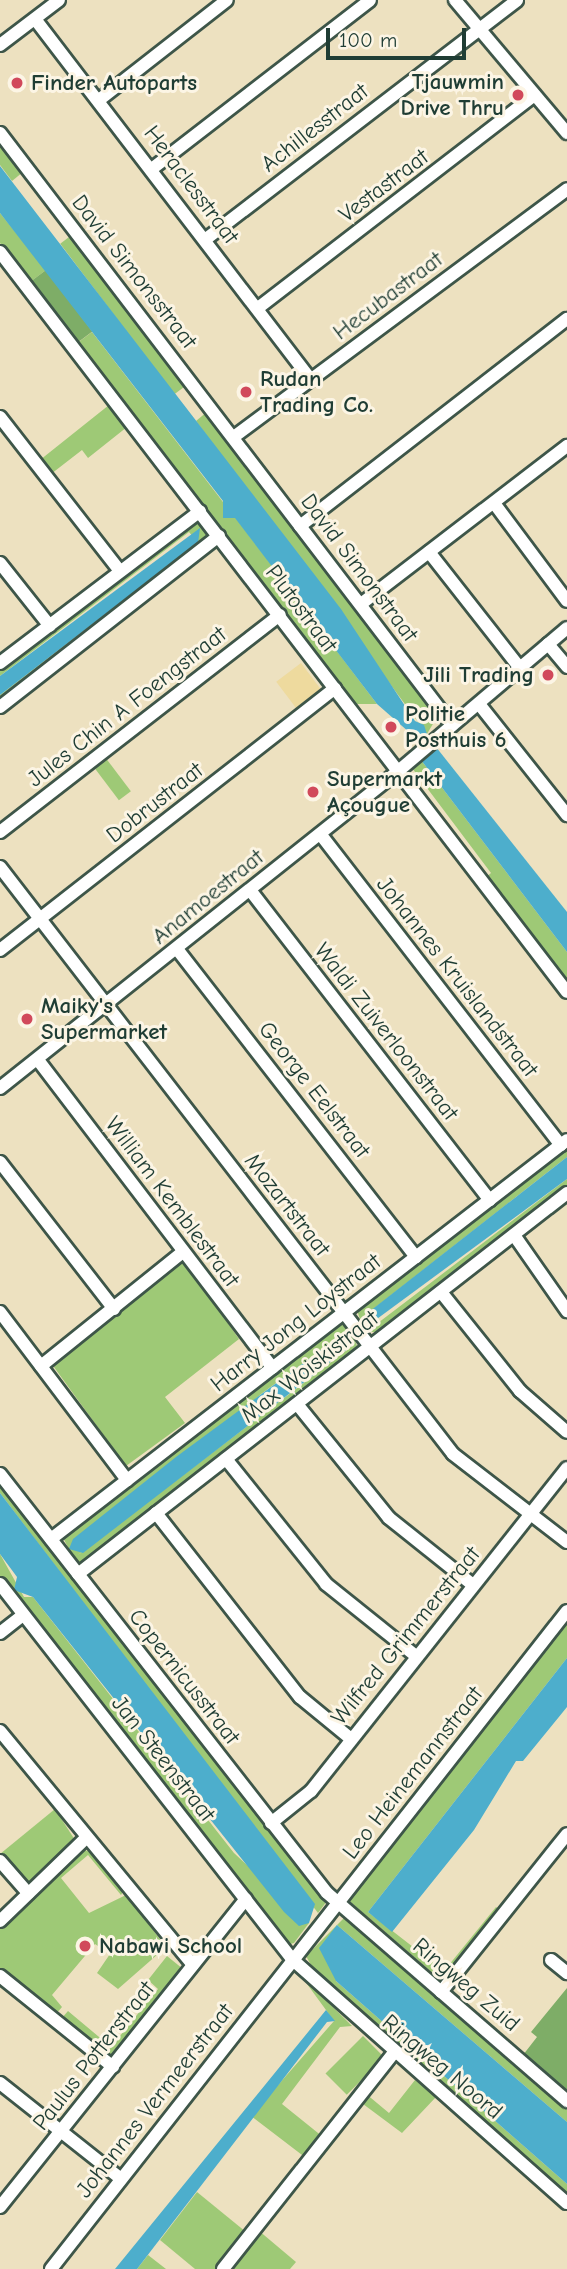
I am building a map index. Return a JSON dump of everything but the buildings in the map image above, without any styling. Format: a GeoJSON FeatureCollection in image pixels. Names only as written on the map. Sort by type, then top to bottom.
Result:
{"type":"FeatureCollection","features":[{"type":"Feature","properties":{"kind":"street"},"geometry":{"type":"LineString","coordinates":[[0,46],[59,0]]}},
{"type":"Feature","properties":{"kind":"street"},"geometry":{"type":"LineString","coordinates":[[99,100],[227,0]]}},
{"type":"Feature","properties":{"kind":"street"},"geometry":{"type":"LineString","coordinates":[[153,168],[370,0]]}},
{"type":"Feature","properties":{"kind":"street"},"geometry":{"type":"LineString","coordinates":[[455,0],[567,133]]}},
{"type":"Feature","properties":{"kind":"street","name":"Achillesstraat"},"geometry":{"type":"LineString","coordinates":[[206,239],[517,0]]}},
{"type":"Feature","properties":{"kind":"street","name":"Heraclesstraat"},"geometry":{"type":"LineString","coordinates":[[35,19],[153,168],[311,380]]}},
{"type":"Feature","properties":{"kind":"street","name":"Vestastraat"},"geometry":{"type":"LineString","coordinates":[[258,308],[535,95]]}},
{"type":"Feature","properties":{"kind":"street","name":"David Simonsstraat"},"geometry":{"type":"LineString","coordinates":[[0,133],[234,436]]}},
{"type":"Feature","properties":{"kind":"street","name":"Hecubastraat"},"geometry":{"type":"LineString","coordinates":[[234,436],[567,189]]}},
{"type":"Feature","properties":{"kind":"street","name":"Plutostraat"},"geometry":{"type":"LineString","coordinates":[[0,252],[567,992]]}},
{"type":"Feature","properties":{"kind":"street"},"geometry":{"type":"LineString","coordinates":[[300,526],[567,318]]}},
{"type":"Feature","properties":{"kind":"street"},"geometry":{"type":"LineString","coordinates":[[0,417],[120,571]]}},
{"type":"Feature","properties":{"kind":"street","name":"David Simonstraat"},"geometry":{"type":"LineString","coordinates":[[234,436],[452,725]]}},
{"type":"Feature","properties":{"kind":"street"},"geometry":{"type":"LineString","coordinates":[[361,604],[567,446]]}},
{"type":"Feature","properties":{"kind":"street"},"geometry":{"type":"LineString","coordinates":[[494,503],[567,601]]}},
{"type":"Feature","properties":{"kind":"street"},"geometry":{"type":"LineString","coordinates":[[0,663],[200,511]]}},
{"type":"Feature","properties":{"kind":"street"},"geometry":{"type":"LineString","coordinates":[[0,707],[219,536]]}},
{"type":"Feature","properties":{"kind":"street"},"geometry":{"type":"LineString","coordinates":[[429,552],[520,668]]}},
{"type":"Feature","properties":{"kind":"street"},"geometry":{"type":"LineString","coordinates":[[0,563],[50,626]]}},
{"type":"Feature","properties":{"kind":"street","name":"Jules Chin A Foengstraat"},"geometry":{"type":"LineString","coordinates":[[0,832],[280,615]]}},
{"type":"Feature","properties":{"kind":"street","name":"Anamoestraat"},"geometry":{"type":"LineString","coordinates":[[0,1088],[321,835],[567,628]]}},
{"type":"Feature","properties":{"kind":"street"},"geometry":{"type":"LineString","coordinates":[[548,644],[567,667]]}},
{"type":"Feature","properties":{"kind":"street","name":"Dobrustraat"},"geometry":{"type":"LineString","coordinates":[[0,950],[335,688]]}},
{"type":"Feature","properties":{"kind":"street"},"geometry":{"type":"LineString","coordinates":[[479,704],[567,815]]}},
{"type":"Feature","properties":{"kind":"street","name":"Johannes Kruislandstraat"},"geometry":{"type":"LineString","coordinates":[[321,835],[564,1142]]}},
{"type":"Feature","properties":{"kind":"street","name":"Mozartstraat"},"geometry":{"type":"LineString","coordinates":[[0,867],[453,1454],[567,1542]]}},
{"type":"Feature","properties":{"kind":"street","name":"Waldi Zuiverloonstraat"},"geometry":{"type":"LineString","coordinates":[[250,890],[490,1200]]}},
{"type":"Feature","properties":{"kind":"street","name":"George Eelstraat"},"geometry":{"type":"LineString","coordinates":[[177,949],[416,1257]]}},
{"type":"Feature","properties":{"kind":"street","name":"William Kemblestraat"},"geometry":{"type":"LineString","coordinates":[[37,1060],[273,1368]]}},
{"type":"Feature","properties":{"kind":"street","name":"Harry Jong Loystraat"},"geometry":{"type":"LineString","coordinates":[[51,1539],[564,1142]]}},
{"type":"Feature","properties":{"kind":"street"},"geometry":{"type":"LineString","coordinates":[[0,1162],[114,1308]]}},
{"type":"Feature","properties":{"kind":"street","name":"Max Woiskistraat"},"geometry":{"type":"LineString","coordinates":[[78,1574],[567,1193]]}},
{"type":"Feature","properties":{"kind":"street"},"geometry":{"type":"LineString","coordinates":[[514,1235],[567,1311]]}},
{"type":"Feature","properties":{"kind":"street"},"geometry":{"type":"LineString","coordinates":[[41,1366],[183,1252]]}},
{"type":"Feature","properties":{"kind":"street"},"geometry":{"type":"LineString","coordinates":[[441,1292],[520,1391],[567,1432]]}},
{"type":"Feature","properties":{"kind":"street"},"geometry":{"type":"LineString","coordinates":[[0,1312],[127,1480]]}},
{"type":"Feature","properties":{"kind":"street"},"geometry":{"type":"LineString","coordinates":[[297,1404],[389,1518],[473,1584]]}},
{"type":"Feature","properties":{"kind":"street"},"geometry":{"type":"LineString","coordinates":[[226,1459],[326,1584],[416,1657]]}},
{"type":"Feature","properties":{"kind":"street","name":"Wilfred Grimmerstraat"},"geometry":{"type":"LineString","coordinates":[[271,1823],[311,1791],[567,1468]]}},
{"type":"Feature","properties":{"kind":"street","name":"Copernicusstraat"},"geometry":{"type":"LineString","coordinates":[[0,1474],[334,1908]]}},
{"type":"Feature","properties":{"kind":"street"},"geometry":{"type":"LineString","coordinates":[[156,1513],[300,1697],[351,1739]]}},
{"type":"Feature","properties":{"kind":"street","name":"Jan Steenstraat"},"geometry":{"type":"LineString","coordinates":[[0,1584],[293,1960]]}},
{"type":"Feature","properties":{"kind":"street","name":"Leo Heinemannstraat"},"geometry":{"type":"LineString","coordinates":[[293,1960],[567,1611]]}},
{"type":"Feature","properties":{"kind":"street"},"geometry":{"type":"LineString","coordinates":[[0,1633],[23,1615]]}},
{"type":"Feature","properties":{"kind":"street"},"geometry":{"type":"LineString","coordinates":[[0,1731],[193,1965]]}},
{"type":"Feature","properties":{"kind":"street"},"geometry":{"type":"LineString","coordinates":[[441,1992],[567,1833]]}},
{"type":"Feature","properties":{"kind":"street"},"geometry":{"type":"LineString","coordinates":[[0,1921],[86,1838]]}},
{"type":"Feature","properties":{"kind":"street"},"geometry":{"type":"LineString","coordinates":[[0,1861],[28,1893]]}},
{"type":"Feature","properties":{"kind":"street","name":"Paulus Potterstraat"},"geometry":{"type":"LineString","coordinates":[[0,2207],[5,2191],[61,2132],[246,1899]]}},
{"type":"Feature","properties":{"kind":"street","name":"Ringweg Zuid"},"geometry":{"type":"LineString","coordinates":[[334,1908],[441,1992],[567,2101]]}},
{"type":"Feature","properties":{"kind":"street"},"geometry":{"type":"LineString","coordinates":[[551,1959],[567,1973]]}},
{"type":"Feature","properties":{"kind":"street","name":"Ringweg Noord"},"geometry":{"type":"LineString","coordinates":[[293,1960],[393,2054],[567,2203]]}},
{"type":"Feature","properties":{"kind":"street","name":"Johannes Vermeerstraat"},"geometry":{"type":"LineString","coordinates":[[51,2269],[293,1960]]}},
{"type":"Feature","properties":{"kind":"street"},"geometry":{"type":"LineString","coordinates":[[0,1976],[113,2067]]}},
{"type":"Feature","properties":{"kind":"street"},"geometry":{"type":"LineString","coordinates":[[223,2269],[393,2054]]}},
{"type":"Feature","properties":{"kind":"street"},"geometry":{"type":"LineString","coordinates":[[0,2083],[121,2179]]}},
{"type":"Feature","properties":{"kind":"green space"},"geometry":{"type":"Polygon","coordinates":[[[0,141],[23,172],[12,181],[0,165],[0,141]]]}},
{"type":"Feature","properties":{"kind":"green space"},"geometry":{"type":"Polygon","coordinates":[[[0,213],[46,270],[30,282],[0,243],[0,213]]]}},
{"type":"Feature","properties":{"kind":"green space"},"geometry":{"type":"Polygon","coordinates":[[[73,234],[187,385],[174,395],[60,244],[73,234]]]}},
{"type":"Feature","properties":{"kind":"green space"},"geometry":{"type":"Polygon","coordinates":[[[46,270],[92,331],[76,344],[30,282],[46,270]]]}},
{"type":"Feature","properties":{"kind":"green space"},"geometry":{"type":"Polygon","coordinates":[[[92,332],[223,502],[223,518],[235,517],[377,704],[352,704],[76,344],[92,332]]]}},
{"type":"Feature","properties":{"kind":"green space"},"geometry":{"type":"Polygon","coordinates":[[[109,405],[127,427],[88,458],[82,450],[51,474],[40,460],[109,405]]]}},
{"type":"Feature","properties":{"kind":"green space"},"geometry":{"type":"Polygon","coordinates":[[[208,411],[437,717],[427,734],[196,421],[208,411]]]}},
{"type":"Feature","properties":{"kind":"green space"},"geometry":{"type":"Polygon","coordinates":[[[192,522],[201,523],[209,539],[0,702],[0,695],[198,543],[189,532],[0,676],[0,669],[192,522]]]}},
{"type":"Feature","properties":{"kind":"green space"},"geometry":{"type":"Polygon","coordinates":[[[105,757],[131,791],[119,800],[93,766],[105,757]]]}},
{"type":"Feature","properties":{"kind":"green space"},"geometry":{"type":"Polygon","coordinates":[[[421,760],[567,952],[567,984],[484,879],[491,873],[412,768],[421,760]]]}},
{"type":"Feature","properties":{"kind":"green space"},"geometry":{"type":"Polygon","coordinates":[[[567,1145],[567,1157],[362,1318],[374,1326],[567,1179],[567,1188],[379,1332],[364,1332],[357,1310],[567,1145]]]}},
{"type":"Feature","properties":{"kind":"green space"},"geometry":{"type":"Polygon","coordinates":[[[183,1259],[239,1339],[165,1397],[185,1423],[126,1466],[51,1363],[183,1259]]]}},
{"type":"Feature","properties":{"kind":"green space"},"geometry":{"type":"Polygon","coordinates":[[[336,1325],[348,1325],[359,1350],[85,1563],[76,1562],[62,1536],[336,1325]],[[347,1331],[261,1394],[78,1555],[351,1347],[347,1331]]]}},
{"type":"Feature","properties":{"kind":"green space"},"geometry":{"type":"Polygon","coordinates":[[[0,1481],[327,1901],[318,1913],[0,1493],[0,1481]]]}},
{"type":"Feature","properties":{"kind":"green space"},"geometry":{"type":"Polygon","coordinates":[[[0,1554],[24,1597],[33,1597],[234,1853],[309,1923],[294,1943],[287,1945],[0,1576],[0,1554]]]}},
{"type":"Feature","properties":{"kind":"green space"},"geometry":{"type":"Polygon","coordinates":[[[567,1618],[567,1658],[368,1912],[444,1971],[496,1907],[501,1911],[448,1976],[435,1975],[348,1900],[567,1618]]]}},
{"type":"Feature","properties":{"kind":"green space"},"geometry":{"type":"Polygon","coordinates":[[[55,1809],[75,1840],[27,1885],[0,1854],[55,1809]]]}},
{"type":"Feature","properties":{"kind":"green space"},"geometry":{"type":"Polygon","coordinates":[[[82,1849],[95,1854],[124,1890],[121,1895],[88,1855],[61,1878],[89,1913],[126,1895],[166,1947],[118,1989],[97,1973],[110,1954],[95,1944],[52,1995],[62,2007],[56,2014],[0,1970],[0,1927],[82,1849]]]}},
{"type":"Feature","properties":{"kind":"green space"},"geometry":{"type":"Polygon","coordinates":[[[346,1916],[567,2108],[567,2122],[337,1925],[346,1916]]]}},
{"type":"Feature","properties":{"kind":"green space"},"geometry":{"type":"Polygon","coordinates":[[[337,1925],[336,1981],[567,2184],[567,2198],[317,1976],[306,1956],[337,1925]]]}},
{"type":"Feature","properties":{"kind":"green space"},"geometry":{"type":"Polygon","coordinates":[[[167,1956],[183,1969],[112,2057],[61,2019],[68,2011],[111,2047],[158,1989],[148,1980],[167,1956]]]}},
{"type":"Feature","properties":{"kind":"green space"},"geometry":{"type":"Polygon","coordinates":[[[299,1973],[352,2026],[340,2027],[282,2104],[323,2137],[306,2158],[251,2116],[334,2021],[299,1973]]]}},
{"type":"Feature","properties":{"kind":"green space"},"geometry":{"type":"Polygon","coordinates":[[[567,1988],[567,2095],[523,2055],[537,2037],[531,2032],[567,1988]]]}},
{"type":"Feature","properties":{"kind":"green space"},"geometry":{"type":"Polygon","coordinates":[[[363,2036],[384,2057],[347,2095],[326,2073],[363,2036]]]}},
{"type":"Feature","properties":{"kind":"green space"},"geometry":{"type":"Polygon","coordinates":[[[415,2080],[436,2097],[402,2133],[359,2101],[365,2093],[389,2113],[415,2080]]]}},
{"type":"Feature","properties":{"kind":"green space"},"geometry":{"type":"Polygon","coordinates":[[[197,2192],[246,2232],[218,2269],[195,2269],[160,2240],[197,2192]]]}},
{"type":"Feature","properties":{"kind":"green space"},"geometry":{"type":"Polygon","coordinates":[[[258,2230],[296,2262],[290,2269],[227,2269],[258,2230]]]}},
{"type":"Feature","properties":{"kind":"green space"},"geometry":{"type":"Polygon","coordinates":[[[148,2255],[166,2269],[137,2269],[148,2255]]]}},
{"type":"Feature","properties":{"kind":"sand"},"geometry":{"type":"Polygon","coordinates":[[[301,663],[323,692],[298,710],[276,682],[301,663]]]}},
{"type":"Feature","properties":{"kind":"water"},"geometry":{"type":"Polygon","coordinates":[[[0,166],[341,609],[415,721],[424,725],[427,734],[418,740],[377,704],[235,518],[223,518],[223,501],[0,213],[0,166]]]}},
{"type":"Feature","properties":{"kind":"water"},"geometry":{"type":"Polygon","coordinates":[[[200,528],[198,543],[0,695],[0,676],[200,528]]]}},
{"type":"Feature","properties":{"kind":"water"},"geometry":{"type":"Polygon","coordinates":[[[436,747],[567,912],[567,952],[421,760],[436,747]]]}},
{"type":"Feature","properties":{"kind":"water"},"geometry":{"type":"Polygon","coordinates":[[[567,1157],[567,1179],[366,1327],[365,1315],[567,1157]]]}},
{"type":"Feature","properties":{"kind":"water"},"geometry":{"type":"Polygon","coordinates":[[[347,1331],[351,1346],[83,1553],[69,1549],[73,1539],[176,1457],[347,1331]]]}},
{"type":"Feature","properties":{"kind":"water"},"geometry":{"type":"Polygon","coordinates":[[[0,1493],[315,1904],[309,1923],[299,1926],[284,1912],[33,1597],[14,1590],[17,1577],[0,1554],[0,1493]]]}},
{"type":"Feature","properties":{"kind":"water"},"geometry":{"type":"Polygon","coordinates":[[[567,1658],[567,1707],[523,1761],[516,1761],[474,1830],[392,1932],[368,1912],[567,1658]]]}},
{"type":"Feature","properties":{"kind":"water"},"geometry":{"type":"Polygon","coordinates":[[[337,1925],[567,2122],[567,2184],[336,1981],[319,1948],[337,1925]]]}},
{"type":"Feature","properties":{"kind":"water"},"geometry":{"type":"Polygon","coordinates":[[[326,2010],[335,2021],[327,2022],[137,2269],[115,2269],[326,2010]]]}},
{"type":"Feature","properties":{"kind":"place","name":"Finder Autoparts"},"geometry":{"type":"Point","coordinates":[17,83]}},
{"type":"Feature","properties":{"kind":"place","name":"Tjauwmin Drive Thru"},"geometry":{"type":"Point","coordinates":[518,95]}},
{"type":"Feature","properties":{"kind":"place","name":"Rudan Trading Co."},"geometry":{"type":"Point","coordinates":[246,392]}},
{"type":"Feature","properties":{"kind":"place","name":"Jili Trading"},"geometry":{"type":"Point","coordinates":[548,675]}},
{"type":"Feature","properties":{"kind":"place","name":"Politie Posthuis 6"},"geometry":{"type":"Point","coordinates":[391,727]}},
{"type":"Feature","properties":{"kind":"place","name":"Supermarkt Açougue"},"geometry":{"type":"Point","coordinates":[313,792]}},
{"type":"Feature","properties":{"kind":"place","name":"Maiky's Supermarket"},"geometry":{"type":"Point","coordinates":[27,1019]}},
{"type":"Feature","properties":{"kind":"place","name":"Nabawi School"},"geometry":{"type":"Point","coordinates":[85,1946]}}]}
